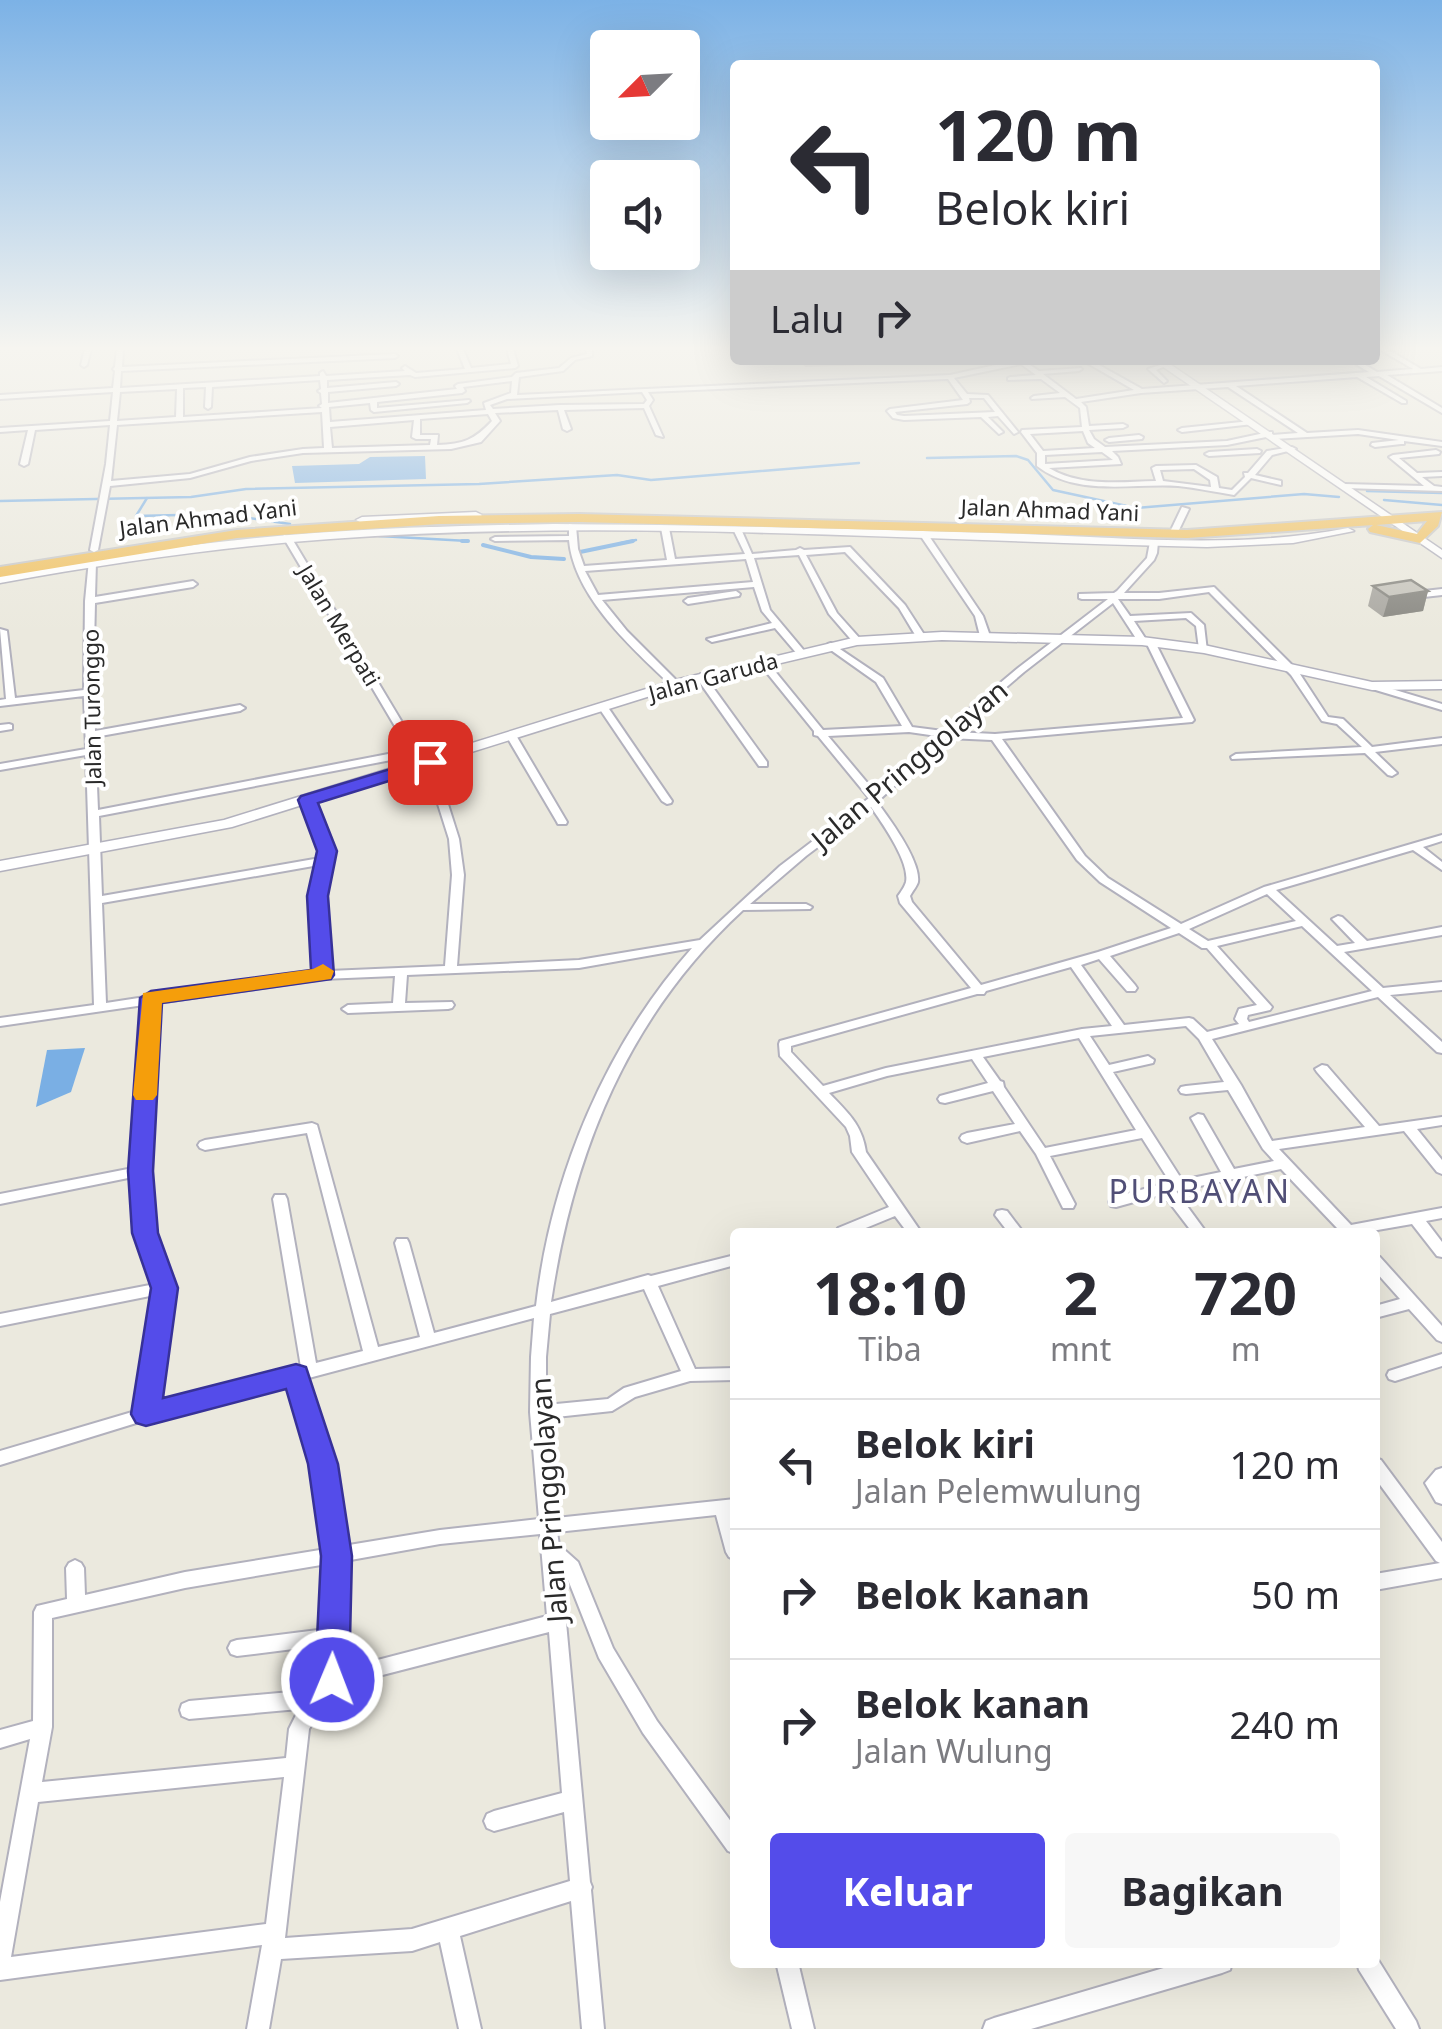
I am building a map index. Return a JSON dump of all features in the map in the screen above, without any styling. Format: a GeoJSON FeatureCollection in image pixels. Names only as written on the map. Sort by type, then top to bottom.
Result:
{"type":"FeatureCollection","features":[{"type":"Feature","properties":{"kind":"highway"},"geometry":{"type":"LineString","coordinates":[[1372,505],[1436,520],[1434,547],[1369,526],[1372,505]]}},
{"type":"Feature","properties":{"kind":"highway","name":"Jalan Ahmad Yani"},"geometry":{"type":"LineString","coordinates":[[0,573],[237,534],[454,519],[579,518],[1182,540],[1348,531],[1369,526]]}},
{"type":"Feature","properties":{"kind":"highway","name":"Jalan Ahmad Yani"},"geometry":{"type":"LineString","coordinates":[[0,573],[209,542],[386,527],[523,522],[845,540],[1019,533],[1228,532],[1436,520]]}},
{"type":"Feature","properties":{"kind":"street"},"geometry":{"type":"LineString","coordinates":[[24,464],[29,444]]}},
{"type":"Feature","properties":{"kind":"street","name":"Jalan Turonggo"},"geometry":{"type":"LineString","coordinates":[[100,1005],[90,751],[90,601],[93,556],[112,444]]}},
{"type":"Feature","properties":{"kind":"street"},"geometry":{"type":"LineString","coordinates":[[327,444],[328,450]]}},
{"type":"Feature","properties":{"kind":"street"},"geometry":{"type":"LineString","coordinates":[[433,448],[434,444]]}},
{"type":"Feature","properties":{"kind":"street"},"geometry":{"type":"LineString","coordinates":[[105,489],[190,476],[263,457],[457,444]]}},
{"type":"Feature","properties":{"kind":"street"},"geometry":{"type":"LineString","coordinates":[[1034,444],[1041,466],[1055,477],[1160,484],[1236,495],[1247,475],[1270,453]]}},
{"type":"Feature","properties":{"kind":"street"},"geometry":{"type":"LineString","coordinates":[[1041,466],[1118,462],[1099,444]]}},
{"type":"Feature","properties":{"kind":"street"},"geometry":{"type":"LineString","coordinates":[[1039,450],[1121,444]]}},
{"type":"Feature","properties":{"kind":"street"},"geometry":{"type":"LineString","coordinates":[[1242,444],[1258,451]]}},
{"type":"Feature","properties":{"kind":"street"},"geometry":{"type":"LineString","coordinates":[[1283,444],[1434,547]]}},
{"type":"Feature","properties":{"kind":"street"},"geometry":{"type":"LineString","coordinates":[[1376,445],[1386,444],[1393,457],[1437,489]]}},
{"type":"Feature","properties":{"kind":"street"},"geometry":{"type":"LineString","coordinates":[[1209,454],[1292,449]]}},
{"type":"Feature","properties":{"kind":"street"},"geometry":{"type":"LineString","coordinates":[[1393,457],[1441,451]]}},
{"type":"Feature","properties":{"kind":"street"},"geometry":{"type":"LineString","coordinates":[[1160,484],[1156,468],[1192,466],[1213,478],[1215,490]]}},
{"type":"Feature","properties":{"kind":"street"},"geometry":{"type":"LineString","coordinates":[[1416,475],[1442,474]]}},
{"type":"Feature","properties":{"kind":"street"},"geometry":{"type":"LineString","coordinates":[[1247,475],[1278,483]]}},
{"type":"Feature","properties":{"kind":"street"},"geometry":{"type":"LineString","coordinates":[[1344,486],[1437,489]]}},
{"type":"Feature","properties":{"kind":"street"},"geometry":{"type":"LineString","coordinates":[[1175,530],[1185,509]]}},
{"type":"Feature","properties":{"kind":"street"},"geometry":{"type":"LineString","coordinates":[[0,573],[268,527],[436,516],[602,515],[1228,532]]}},
{"type":"Feature","properties":{"kind":"street"},"geometry":{"type":"LineString","coordinates":[[93,556],[287,537],[445,528],[572,532]]}},
{"type":"Feature","properties":{"kind":"street"},"geometry":{"type":"LineString","coordinates":[[665,528],[671,561]]}},
{"type":"Feature","properties":{"kind":"street"},"geometry":{"type":"LineString","coordinates":[[495,539],[665,528],[823,531],[845,540],[902,607],[920,636]]}},
{"type":"Feature","properties":{"kind":"street"},"geometry":{"type":"LineString","coordinates":[[738,530],[776,626],[801,652]]}},
{"type":"Feature","properties":{"kind":"street"},"geometry":{"type":"LineString","coordinates":[[823,531],[845,540]]}},
{"type":"Feature","properties":{"kind":"street"},"geometry":{"type":"LineString","coordinates":[[580,569],[800,550],[845,540],[924,534],[1154,542],[1272,540],[1348,531]]}},
{"type":"Feature","properties":{"kind":"street"},"geometry":{"type":"LineString","coordinates":[[572,532],[580,569],[597,598],[675,684]]}},
{"type":"Feature","properties":{"kind":"street"},"geometry":{"type":"LineString","coordinates":[[924,534],[979,616],[985,636]]}},
{"type":"Feature","properties":{"kind":"street","name":"Jalan Merpati"},"geometry":{"type":"LineString","coordinates":[[287,537],[423,760],[454,839],[458,875],[451,970]]}},
{"type":"Feature","properties":{"kind":"street","name":"Jalan Pringgolayan"},"geometry":{"type":"LineString","coordinates":[[593,2029],[538,1412],[539,1342],[550,1255],[564,1198],[617,1062],[667,984],[706,942],[804,852],[873,799],[1114,596],[1148,563],[1155,553],[1154,542]]}},
{"type":"Feature","properties":{"kind":"street"},"geometry":{"type":"LineString","coordinates":[[800,550],[833,614],[857,642]]}},
{"type":"Feature","properties":{"kind":"street"},"geometry":{"type":"LineString","coordinates":[[90,601],[193,584]]}},
{"type":"Feature","properties":{"kind":"street"},"geometry":{"type":"LineString","coordinates":[[597,598],[758,587]]}},
{"type":"Feature","properties":{"kind":"street"},"geometry":{"type":"LineString","coordinates":[[688,600],[758,587]]}},
{"type":"Feature","properties":{"kind":"street"},"geometry":{"type":"LineString","coordinates":[[1082,596],[1159,596],[1211,589],[1295,673],[1325,719],[1339,720],[1392,772]]}},
{"type":"Feature","properties":{"kind":"street"},"geometry":{"type":"LineString","coordinates":[[1410,596],[1442,592]]}},
{"type":"Feature","properties":{"kind":"street"},"geometry":{"type":"LineString","coordinates":[[818,733],[909,728],[947,735],[995,737],[1188,720],[1147,642],[1114,596]]}},
{"type":"Feature","properties":{"kind":"street"},"geometry":{"type":"LineString","coordinates":[[1130,619],[1188,615],[1202,629],[1204,649]]}},
{"type":"Feature","properties":{"kind":"street"},"geometry":{"type":"LineString","coordinates":[[712,639],[776,626]]}},
{"type":"Feature","properties":{"kind":"street"},"geometry":{"type":"LineString","coordinates":[[3,631],[5,702],[91,692]]}},
{"type":"Feature","properties":{"kind":"street","name":"Jalan Garuda"},"geometry":{"type":"LineString","coordinates":[[0,866],[207,829],[675,684],[857,642],[920,636],[1064,636],[1147,642],[1204,649],[1372,686],[1442,686]]}},
{"type":"Feature","properties":{"kind":"street"},"geometry":{"type":"LineString","coordinates":[[831,646],[880,680],[909,728]]}},
{"type":"Feature","properties":{"kind":"street"},"geometry":{"type":"LineString","coordinates":[[762,661],[873,799],[912,874],[912,884],[904,896],[911,910],[980,990]]}},
{"type":"Feature","properties":{"kind":"street"},"geometry":{"type":"LineString","coordinates":[[701,677],[763,764]]}},
{"type":"Feature","properties":{"kind":"street"},"geometry":{"type":"LineString","coordinates":[[1372,686],[1442,707]]}},
{"type":"Feature","properties":{"kind":"street"},"geometry":{"type":"LineString","coordinates":[[90,735],[240,708]]}},
{"type":"Feature","properties":{"kind":"street"},"geometry":{"type":"LineString","coordinates":[[604,708],[666,802]]}},
{"type":"Feature","properties":{"kind":"street"},"geometry":{"type":"LineString","coordinates":[[512,736],[562,822]]}},
{"type":"Feature","properties":{"kind":"street"},"geometry":{"type":"LineString","coordinates":[[995,737],[1081,858],[1104,880],[1211,946],[1266,1007],[1243,1012],[1241,1019],[1247,1027]]}},
{"type":"Feature","properties":{"kind":"street"},"geometry":{"type":"LineString","coordinates":[[1236,757],[1442,742]]}},
{"type":"Feature","properties":{"kind":"street"},"geometry":{"type":"LineString","coordinates":[[0,767],[90,751]]}},
{"type":"Feature","properties":{"kind":"street"},"geometry":{"type":"LineString","coordinates":[[92,814],[423,760]]}},
{"type":"Feature","properties":{"kind":"street"},"geometry":{"type":"LineString","coordinates":[[308,800],[323,834],[326,860],[318,896],[323,975]]}},
{"type":"Feature","properties":{"kind":"street"},"geometry":{"type":"LineString","coordinates":[[911,1228],[859,1152],[856,1132],[786,1052],[785,1044],[1102,955],[1180,930],[1268,890],[1442,838]]}},
{"type":"Feature","properties":{"kind":"street"},"geometry":{"type":"LineString","coordinates":[[1414,844],[1442,867]]}},
{"type":"Feature","properties":{"kind":"street"},"geometry":{"type":"LineString","coordinates":[[97,900],[326,860]]}},
{"type":"Feature","properties":{"kind":"street"},"geometry":{"type":"LineString","coordinates":[[1268,890],[1442,1049]]}},
{"type":"Feature","properties":{"kind":"street"},"geometry":{"type":"LineString","coordinates":[[743,907],[806,907]]}},
{"type":"Feature","properties":{"kind":"street"},"geometry":{"type":"LineString","coordinates":[[1338,919],[1362,944]]}},
{"type":"Feature","properties":{"kind":"street"},"geometry":{"type":"LineString","coordinates":[[1211,946],[1305,922]]}},
{"type":"Feature","properties":{"kind":"street"},"geometry":{"type":"LineString","coordinates":[[1335,950],[1442,931]]}},
{"type":"Feature","properties":{"kind":"street"},"geometry":{"type":"LineString","coordinates":[[0,1022],[323,975],[597,962],[706,942]]}},
{"type":"Feature","properties":{"kind":"street"},"geometry":{"type":"LineString","coordinates":[[1102,955],[1131,988]]}},
{"type":"Feature","properties":{"kind":"street"},"geometry":{"type":"LineString","coordinates":[[1074,963],[1120,1028]]}},
{"type":"Feature","properties":{"kind":"street"},"geometry":{"type":"LineString","coordinates":[[399,1007],[401,972]]}},
{"type":"Feature","properties":{"kind":"street"},"geometry":{"type":"LineString","coordinates":[[1204,1037],[1382,992],[1442,986]]}},
{"type":"Feature","properties":{"kind":"street"},"geometry":{"type":"LineString","coordinates":[[146,1414],[164,1288],[145,1233],[140,1171],[151,998]]}},
{"type":"Feature","properties":{"kind":"street"},"geometry":{"type":"LineString","coordinates":[[348,1009],[448,1005]]}},
{"type":"Feature","properties":{"kind":"street"},"geometry":{"type":"LineString","coordinates":[[820,1091],[886,1072],[1082,1033],[1182,1022],[1194,1026],[1204,1037],[1282,1164],[1342,1228]]}},
{"type":"Feature","properties":{"kind":"street"},"geometry":{"type":"LineString","coordinates":[[1082,1033],[1197,1228]]}},
{"type":"Feature","properties":{"kind":"street"},"geometry":{"type":"LineString","coordinates":[[976,1056],[1042,1152],[1068,1204]]}},
{"type":"Feature","properties":{"kind":"street"},"geometry":{"type":"LineString","coordinates":[[1105,1070],[1148,1060]]}},
{"type":"Feature","properties":{"kind":"street"},"geometry":{"type":"LineString","coordinates":[[1322,1069],[1374,1130]]}},
{"type":"Feature","properties":{"kind":"street"},"geometry":{"type":"LineString","coordinates":[[945,1099],[998,1085]]}},
{"type":"Feature","properties":{"kind":"street"},"geometry":{"type":"LineString","coordinates":[[1186,1090],[1234,1085]]}},
{"type":"Feature","properties":{"kind":"street"},"geometry":{"type":"LineString","coordinates":[[1198,1118],[1230,1174]]}},
{"type":"Feature","properties":{"kind":"street"},"geometry":{"type":"LineString","coordinates":[[1268,1146],[1442,1122]]}},
{"type":"Feature","properties":{"kind":"street"},"geometry":{"type":"LineString","coordinates":[[967,1138],[1025,1126]]}},
{"type":"Feature","properties":{"kind":"street"},"geometry":{"type":"LineString","coordinates":[[1407,1126],[1442,1170]]}},
{"type":"Feature","properties":{"kind":"street"},"geometry":{"type":"LineString","coordinates":[[205,1145],[312,1128],[372,1354]]}},
{"type":"Feature","properties":{"kind":"street"},"geometry":{"type":"LineString","coordinates":[[1042,1152],[1143,1133]]}},
{"type":"Feature","properties":{"kind":"street"},"geometry":{"type":"LineString","coordinates":[[1116,1202],[1282,1164]]}},
{"type":"Feature","properties":{"kind":"street"},"geometry":{"type":"LineString","coordinates":[[0,1199],[140,1171]]}},
{"type":"Feature","properties":{"kind":"street"},"geometry":{"type":"LineString","coordinates":[[280,1199],[303,1374],[323,1464],[336,1556],[332,1680]]}},
{"type":"Feature","properties":{"kind":"street"},"geometry":{"type":"LineString","coordinates":[[852,1228],[897,1209]]}},
{"type":"Feature","properties":{"kind":"street"},"geometry":{"type":"LineString","coordinates":[[1368,1228],[1442,1214]]}},
{"type":"Feature","properties":{"kind":"street"},"geometry":{"type":"LineString","coordinates":[[1002,1215],[1013,1228]]}},
{"type":"Feature","properties":{"kind":"street"},"geometry":{"type":"LineString","coordinates":[[1416,1219],[1442,1252]]}},
{"type":"Feature","properties":{"kind":"street"},"geometry":{"type":"LineString","coordinates":[[402,1243],[428,1339]]}},
{"type":"Feature","properties":{"kind":"street"},"geometry":{"type":"LineString","coordinates":[[0,1458],[146,1414],[730,1261]]}},
{"type":"Feature","properties":{"kind":"street"},"geometry":{"type":"LineString","coordinates":[[1380,1267],[1442,1336]]}},
{"type":"Feature","properties":{"kind":"street"},"geometry":{"type":"LineString","coordinates":[[648,1281],[690,1375]]}},
{"type":"Feature","properties":{"kind":"street"},"geometry":{"type":"LineString","coordinates":[[0,1320],[164,1288]]}},
{"type":"Feature","properties":{"kind":"street"},"geometry":{"type":"LineString","coordinates":[[1380,1311],[1412,1302]]}},
{"type":"Feature","properties":{"kind":"street"},"geometry":{"type":"LineString","coordinates":[[1395,1375],[1442,1360]]}},
{"type":"Feature","properties":{"kind":"street"},"geometry":{"type":"LineString","coordinates":[[538,1412],[612,1405],[630,1392],[690,1375],[730,1374]]}},
{"type":"Feature","properties":{"kind":"street"},"geometry":{"type":"LineString","coordinates":[[1442,1475],[1433,1482],[1442,1497]]}},
{"type":"Feature","properties":{"kind":"street"},"geometry":{"type":"LineString","coordinates":[[1382,1489],[1442,1556]]}},
{"type":"Feature","properties":{"kind":"street"},"geometry":{"type":"LineString","coordinates":[[0,1959],[42,1727],[43,1612],[185,1580],[440,1537],[728,1507]]}},
{"type":"Feature","properties":{"kind":"street"},"geometry":{"type":"LineString","coordinates":[[549,1547],[572,1567],[606,1652],[650,1726],[730,1837]]}},
{"type":"Feature","properties":{"kind":"street"},"geometry":{"type":"LineString","coordinates":[[75,1568],[76,1603]]}},
{"type":"Feature","properties":{"kind":"street"},"geometry":{"type":"LineString","coordinates":[[1380,1581],[1442,1570]]}},
{"type":"Feature","properties":{"kind":"street"},"geometry":{"type":"LineString","coordinates":[[258,2029],[299,1729],[314,1699],[332,1680],[556,1622]]}},
{"type":"Feature","properties":{"kind":"street"},"geometry":{"type":"LineString","coordinates":[[237,1648],[333,1636]]}},
{"type":"Feature","properties":{"kind":"street"},"geometry":{"type":"LineString","coordinates":[[188,1710],[314,1699]]}},
{"type":"Feature","properties":{"kind":"street"},"geometry":{"type":"LineString","coordinates":[[0,1740],[42,1727]]}},
{"type":"Feature","properties":{"kind":"street"},"geometry":{"type":"LineString","coordinates":[[31,1793],[296,1766]]}},
{"type":"Feature","properties":{"kind":"street"},"geometry":{"type":"LineString","coordinates":[[494,1821],[573,1800]]}},
{"type":"Feature","properties":{"kind":"street"},"geometry":{"type":"LineString","coordinates":[[0,1970],[273,1941],[385,1942],[448,1931],[582,1887]]}},
{"type":"Feature","properties":{"kind":"street"},"geometry":{"type":"LineString","coordinates":[[448,1931],[470,2029]]}},
{"type":"Feature","properties":{"kind":"street"},"geometry":{"type":"LineString","coordinates":[[788,1968],[803,2029]]}},
{"type":"Feature","properties":{"kind":"street"},"geometry":{"type":"LineString","coordinates":[[994,2029],[1202,1968]]}},
{"type":"Feature","properties":{"kind":"street"},"geometry":{"type":"LineString","coordinates":[[1371,1968],[1408,2029]]}},
{"type":"Feature","properties":{"kind":"water"},"geometry":{"type":"Polygon","coordinates":[[[425,456],[426,479],[295,483],[292,466],[359,464],[370,457],[425,456]]]}},
{"type":"Feature","properties":{"kind":"water"},"geometry":{"type":"Polygon","coordinates":[[[85,1048],[71,1092],[36,1107],[47,1050],[85,1048]]]}},
{"type":"Feature","properties":{"kind":"building"},"geometry":{"type":"Polygon","coordinates":[[[1411,580],[1428,591],[1389,597],[1373,586],[1411,580]]]}},
{"type":"Feature","properties":{"kind":"waterway"},"geometry":{"type":"LineString","coordinates":[[927,458],[1016,456],[1028,460],[1053,490],[1136,508],[1304,494],[1339,497]]}},
{"type":"Feature","properties":{"kind":"waterway"},"geometry":{"type":"LineString","coordinates":[[0,501],[191,497],[246,489],[479,484],[617,475],[651,480],[859,463]]}},
{"type":"Feature","properties":{"kind":"waterway"},"geometry":{"type":"LineString","coordinates":[[1367,491],[1442,493]]}},
{"type":"Feature","properties":{"kind":"waterway"},"geometry":{"type":"LineString","coordinates":[[147,498],[136,516],[222,514],[290,524]]}},
{"type":"Feature","properties":{"kind":"waterway"},"geometry":{"type":"LineString","coordinates":[[1384,500],[1442,505]]}},
{"type":"Feature","properties":{"kind":"waterway"},"geometry":{"type":"LineString","coordinates":[[379,536],[468,541],[462,541]]}},
{"type":"Feature","properties":{"kind":"waterway"},"geometry":{"type":"LineString","coordinates":[[621,543],[636,540]]}},
{"type":"Feature","properties":{"kind":"waterway"},"geometry":{"type":"LineString","coordinates":[[580,552],[633,541]]}},
{"type":"Feature","properties":{"kind":"waterway"},"geometry":{"type":"LineString","coordinates":[[483,545],[531,557],[564,559]]}},
{"type":"Feature","properties":{"kind":"slow traffic"},"geometry":{"type":"LineString","coordinates":[[145,1095],[151,998],[323,975],[323,971]]}},
{"type":"Feature","properties":{"kind":"district","name":"PURBAYAN"},"geometry":{"type":"Point","coordinates":[1200,1190]}},
{"type":"Feature","properties":{"kind":"route"},"geometry":{"type":"LineString","coordinates":[[332,1680],[336,1556],[323,1464],[296,1375],[146,1414],[164,1298],[162,1276],[145,1233],[140,1171],[151,998],[323,975],[318,882],[327,851],[308,800],[430,762]]}}]}
